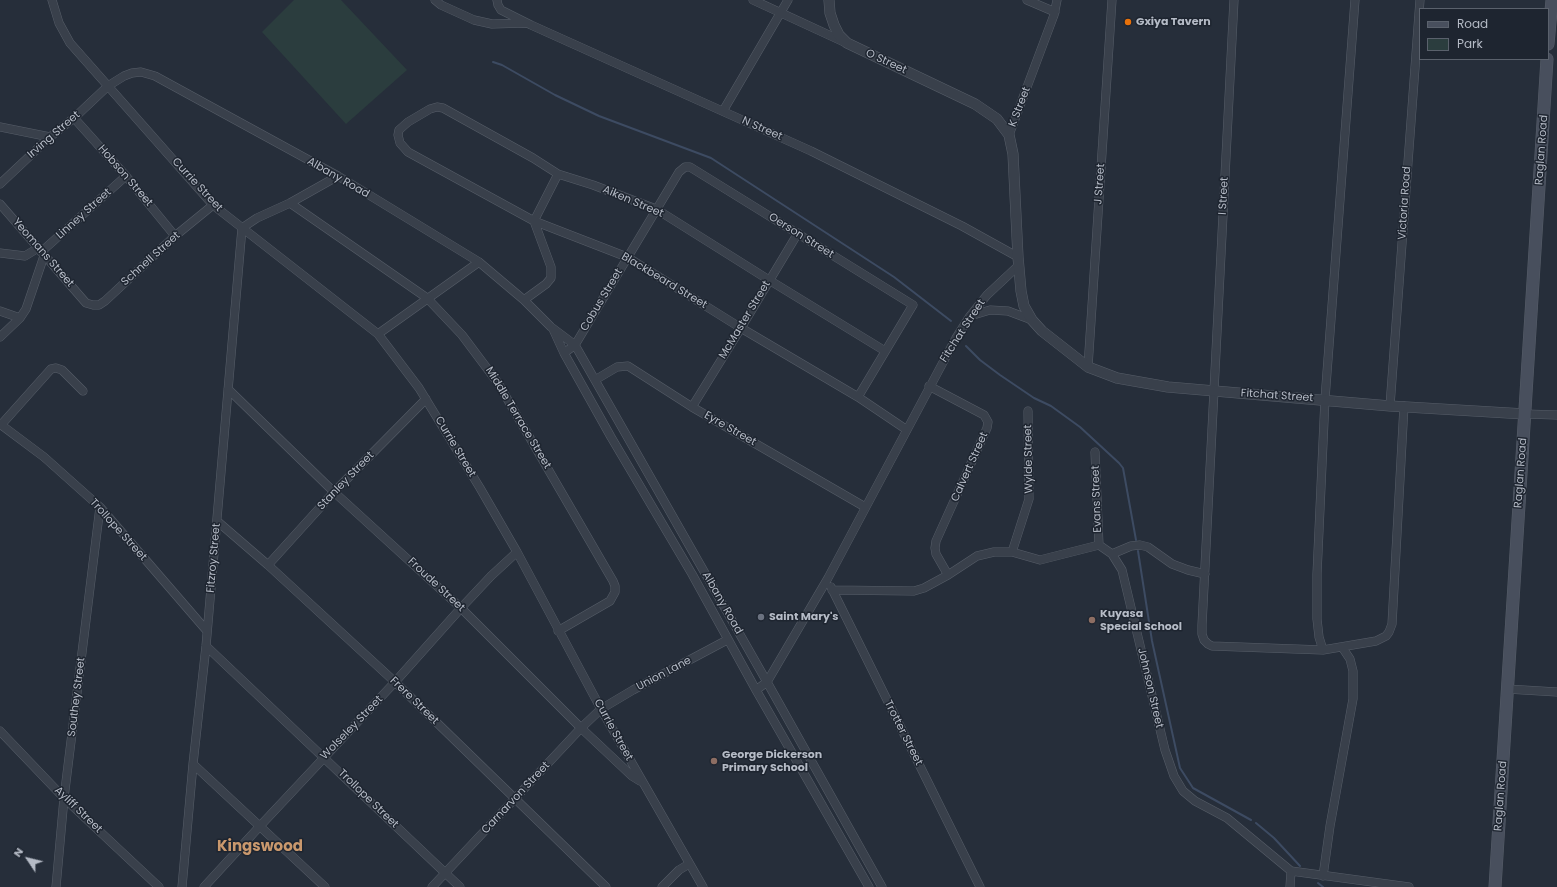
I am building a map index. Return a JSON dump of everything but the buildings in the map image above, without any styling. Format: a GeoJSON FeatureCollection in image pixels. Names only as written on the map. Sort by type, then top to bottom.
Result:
{"type":"FeatureCollection","features":[{"type":"Feature","properties":{"kind":"main road"},"geometry":{"type":"LineString","coordinates":[[1549,33],[1552,0]]}},
{"type":"Feature","properties":{"kind":"main road","name":"Raglan Road"},"geometry":{"type":"LineString","coordinates":[[1495,887],[1547,60]]}},
{"type":"Feature","properties":{"kind":"street"},"geometry":{"type":"LineString","coordinates":[[52,0],[59,23],[70,44],[108,86]]}},
{"type":"Feature","properties":{"kind":"street"},"geometry":{"type":"LineString","coordinates":[[434,0],[441,5],[474,20],[492,24],[526,23]]}},
{"type":"Feature","properties":{"kind":"street","name":"N Street"},"geometry":{"type":"LineString","coordinates":[[497,0],[501,10],[526,23],[825,158],[962,226],[1018,261]]}},
{"type":"Feature","properties":{"kind":"street","name":"O Street"},"geometry":{"type":"LineString","coordinates":[[753,0],[975,104],[997,119],[1009,135]]}},
{"type":"Feature","properties":{"kind":"street"},"geometry":{"type":"LineString","coordinates":[[723,111],[788,0]]}},
{"type":"Feature","properties":{"kind":"street"},"geometry":{"type":"LineString","coordinates":[[829,0],[830,13],[834,25],[839,35],[847,44]]}},
{"type":"Feature","properties":{"kind":"street"},"geometry":{"type":"LineString","coordinates":[[1027,0],[1055,12]]}},
{"type":"Feature","properties":{"kind":"street","name":"K Street"},"geometry":{"type":"LineString","coordinates":[[1018,261],[1013,154],[1009,135],[1055,12],[1057,0]]}},
{"type":"Feature","properties":{"kind":"street","name":"J Street"},"geometry":{"type":"LineString","coordinates":[[1088,367],[1112,0]]}},
{"type":"Feature","properties":{"kind":"street","name":"I Street"},"geometry":{"type":"LineString","coordinates":[[1234,0],[1202,634],[1204,640],[1212,646],[1323,650],[1376,641],[1383,638],[1389,632],[1392,624],[1404,406]]}},
{"type":"Feature","properties":{"kind":"street"},"geometry":{"type":"LineString","coordinates":[[1323,650],[1319,637],[1317,619],[1317,574],[1325,399],[1356,0]]}},
{"type":"Feature","properties":{"kind":"street","name":"Victoria Road"},"geometry":{"type":"LineString","coordinates":[[1390,406],[1419,14]]}},
{"type":"Feature","properties":{"kind":"street","name":"Albany Road"},"geometry":{"type":"LineString","coordinates":[[108,86],[132,73],[141,72],[155,76],[338,176],[479,262],[524,300],[551,327],[575,345],[882,887]]}},
{"type":"Feature","properties":{"kind":"street","name":"Irving Street"},"geometry":{"type":"LineString","coordinates":[[0,184],[50,137],[74,118],[108,86]]}},
{"type":"Feature","properties":{"kind":"street","name":"Currie Street"},"geometry":{"type":"LineString","coordinates":[[108,86],[213,205],[378,334],[426,399],[480,488],[517,552],[601,709],[703,887]]}},
{"type":"Feature","properties":{"kind":"street","name":"Aiken Street"},"geometry":{"type":"LineString","coordinates":[[398,135],[399,130],[408,122],[430,109],[437,107],[443,108],[526,154],[558,174],[593,185],[656,210],[885,351]]}},
{"type":"Feature","properties":{"kind":"street","name":"Hobson Street"},"geometry":{"type":"LineString","coordinates":[[74,118],[126,176],[175,236]]}},
{"type":"Feature","properties":{"kind":"street"},"geometry":{"type":"LineString","coordinates":[[0,127],[50,137]]}},
{"type":"Feature","properties":{"kind":"street","name":"Blackbeard Street"},"geometry":{"type":"LineString","coordinates":[[398,135],[400,144],[408,152],[534,221],[627,257],[741,328],[858,397],[907,430]]}},
{"type":"Feature","properties":{"kind":"street","name":"Cobus Street"},"geometry":{"type":"LineString","coordinates":[[564,353],[575,345],[679,172],[685,167],[690,167]]}},
{"type":"Feature","properties":{"kind":"street","name":"Oerson Street"},"geometry":{"type":"LineString","coordinates":[[690,167],[913,305],[885,351]]}},
{"type":"Feature","properties":{"kind":"street"},"geometry":{"type":"LineString","coordinates":[[524,300],[546,284],[551,278],[551,267],[543,249],[534,221],[558,174]]}},
{"type":"Feature","properties":{"kind":"street","name":"Linney Street"},"geometry":{"type":"LineString","coordinates":[[41,252],[126,176]]}},
{"type":"Feature","properties":{"kind":"street"},"geometry":{"type":"LineString","coordinates":[[242,228],[257,218],[290,203],[338,176]]}},
{"type":"Feature","properties":{"kind":"street","name":"Middle Terrace Street"},"geometry":{"type":"LineString","coordinates":[[290,203],[427,298],[462,335],[498,383],[613,581],[615,592],[610,601],[558,631]]}},
{"type":"Feature","properties":{"kind":"street","name":"Yeomans Street"},"geometry":{"type":"LineString","coordinates":[[0,204],[86,303]]}},
{"type":"Feature","properties":{"kind":"street","name":"Schnell Street"},"geometry":{"type":"LineString","coordinates":[[86,303],[99,305],[105,301],[175,236],[213,205]]}},
{"type":"Feature","properties":{"kind":"street","name":"Fitzroy Street"},"geometry":{"type":"LineString","coordinates":[[182,887],[193,764],[206,646],[242,228]]}},
{"type":"Feature","properties":{"kind":"street","name":"McMaster Street"},"geometry":{"type":"LineString","coordinates":[[692,407],[798,233]]}},
{"type":"Feature","properties":{"kind":"street"},"geometry":{"type":"LineString","coordinates":[[0,253],[25,256],[41,252],[30,300],[20,318],[0,337]]}},
{"type":"Feature","properties":{"kind":"street","name":"Fitchat Street"},"geometry":{"type":"LineString","coordinates":[[1018,261],[1024,306],[1032,320],[1050,338],[1088,367],[1117,378],[1168,387],[1325,399],[1390,406],[1525,414]]}},
{"type":"Feature","properties":{"kind":"street","name":"Fitchat Street"},"geometry":{"type":"LineString","coordinates":[[756,690],[767,682],[828,578],[956,338],[970,316],[1018,261]]}},
{"type":"Feature","properties":{"kind":"street"},"geometry":{"type":"LineString","coordinates":[[378,334],[479,262]]}},
{"type":"Feature","properties":{"kind":"street"},"geometry":{"type":"LineString","coordinates":[[970,316],[990,310],[1008,311],[1032,320]]}},
{"type":"Feature","properties":{"kind":"street"},"geometry":{"type":"LineString","coordinates":[[0,311],[20,318]]}},
{"type":"Feature","properties":{"kind":"street","name":"Albany Road"},"geometry":{"type":"LineString","coordinates":[[551,327],[611,437],[692,574],[727,640],[869,887]]}},
{"type":"Feature","properties":{"kind":"street"},"geometry":{"type":"LineString","coordinates":[[858,397],[885,351]]}},
{"type":"Feature","properties":{"kind":"street","name":"Eyre Street"},"geometry":{"type":"LineString","coordinates":[[596,380],[616,367],[628,366],[692,407],[865,507]]}},
{"type":"Feature","properties":{"kind":"street","name":"Trollope Street"},"geometry":{"type":"LineString","coordinates":[[83,391],[62,370],[56,368],[52,369],[1,424],[44,457],[100,507],[207,631]]}},
{"type":"Feature","properties":{"kind":"street","name":"Calvert Street"},"geometry":{"type":"LineString","coordinates":[[930,386],[984,415],[988,422],[987,428],[936,541],[936,554],[948,574]]}},
{"type":"Feature","properties":{"kind":"street","name":"Froude Street"},"geometry":{"type":"LineString","coordinates":[[228,389],[334,492],[461,608],[581,728],[632,776],[642,782]]}},
{"type":"Feature","properties":{"kind":"street","name":"Stanley Street"},"geometry":{"type":"LineString","coordinates":[[268,565],[334,492],[426,399]]}},
{"type":"Feature","properties":{"kind":"street","name":"Wylde Street"},"geometry":{"type":"LineString","coordinates":[[1012,552],[1029,499],[1028,411]]}},
{"type":"Feature","properties":{"kind":"street"},"geometry":{"type":"LineString","coordinates":[[1525,414],[1557,415]]}},
{"type":"Feature","properties":{"kind":"street"},"geometry":{"type":"LineString","coordinates":[[611,437],[623,431]]}},
{"type":"Feature","properties":{"kind":"street","name":"Evans Street"},"geometry":{"type":"LineString","coordinates":[[1095,452],[1099,545]]}},
{"type":"Feature","properties":{"kind":"street","name":"Southey Street"},"geometry":{"type":"LineString","coordinates":[[56,887],[64,798],[100,507]]}},
{"type":"Feature","properties":{"kind":"street","name":"Frere Street"},"geometry":{"type":"LineString","coordinates":[[217,521],[268,565],[395,682],[606,887]]}},
{"type":"Feature","properties":{"kind":"street"},"geometry":{"type":"LineString","coordinates":[[832,590],[914,591],[924,588],[977,556],[994,552],[1012,552],[1040,560],[1099,545]]}},
{"type":"Feature","properties":{"kind":"street","name":"Johnson Street"},"geometry":{"type":"LineString","coordinates":[[1099,545],[1112,554],[1122,570],[1165,750],[1174,776],[1183,791],[1195,801],[1227,818],[1291,871]]}},
{"type":"Feature","properties":{"kind":"street"},"geometry":{"type":"LineString","coordinates":[[1112,554],[1131,546],[1140,545],[1148,547],[1172,564],[1205,574]]}},
{"type":"Feature","properties":{"kind":"street","name":"Wolseley Street"},"geometry":{"type":"LineString","coordinates":[[204,887],[395,682],[461,608],[491,576],[517,552]]}},
{"type":"Feature","properties":{"kind":"street"},"geometry":{"type":"LineString","coordinates":[[692,574],[702,568]]}},
{"type":"Feature","properties":{"kind":"street","name":"Trotter Street"},"geometry":{"type":"LineString","coordinates":[[828,578],[832,590],[980,887]]}},
{"type":"Feature","properties":{"kind":"street","name":"Union Lane"},"geometry":{"type":"LineString","coordinates":[[601,709],[633,690],[727,640]]}},
{"type":"Feature","properties":{"kind":"street","name":"Trollope Street"},"geometry":{"type":"LineString","coordinates":[[206,646],[460,887]]}},
{"type":"Feature","properties":{"kind":"street"},"geometry":{"type":"LineString","coordinates":[[1323,876],[1330,826],[1353,699],[1353,671],[1350,659],[1342,647]]}},
{"type":"Feature","properties":{"kind":"street"},"geometry":{"type":"LineString","coordinates":[[1508,684],[1557,692]]}},
{"type":"Feature","properties":{"kind":"street","name":"Carnarvon Street"},"geometry":{"type":"LineString","coordinates":[[432,887],[581,728],[601,709]]}},
{"type":"Feature","properties":{"kind":"street","name":"Ayliff Street"},"geometry":{"type":"LineString","coordinates":[[0,731],[64,798],[158,887]]}},
{"type":"Feature","properties":{"kind":"street"},"geometry":{"type":"LineString","coordinates":[[796,761],[807,753]]}},
{"type":"Feature","properties":{"kind":"street"},"geometry":{"type":"LineString","coordinates":[[193,764],[325,887]]}},
{"type":"Feature","properties":{"kind":"street"},"geometry":{"type":"LineString","coordinates":[[834,827],[845,820]]}},
{"type":"Feature","properties":{"kind":"street"},"geometry":{"type":"LineString","coordinates":[[662,887],[678,870],[689,864]]}},
{"type":"Feature","properties":{"kind":"street"},"geometry":{"type":"LineString","coordinates":[[1290,887],[1291,871],[1409,887]]}},
{"type":"Feature","properties":{"kind":"green space"},"geometry":{"type":"Polygon","coordinates":[[[294,0],[341,0],[407,70],[346,124],[262,32],[294,0]]]}},
{"type":"Feature","properties":{"kind":"waterway"},"geometry":{"type":"LineString","coordinates":[[493,62],[502,65],[555,95],[599,116],[711,158],[894,277],[951,321]]}},
{"type":"Feature","properties":{"kind":"waterway"},"geometry":{"type":"LineString","coordinates":[[966,346],[980,360],[1000,375],[1034,398],[1051,406],[1080,427],[1119,463],[1123,468],[1136,540]]}},
{"type":"Feature","properties":{"kind":"waterway"},"geometry":{"type":"LineString","coordinates":[[1138,551],[1152,641],[1180,768],[1193,788],[1251,820]]}},
{"type":"Feature","properties":{"kind":"waterway"},"geometry":{"type":"LineString","coordinates":[[1256,823],[1274,838],[1300,866]]}},
{"type":"Feature","properties":{"kind":"waterway"},"geometry":{"type":"LineString","coordinates":[[1318,883],[1323,887]]}},
{"type":"Feature","properties":{"kind":"place","name":"Gxiya Tavern"},"geometry":{"type":"Point","coordinates":[1128,22]}},
{"type":"Feature","properties":{"kind":"place","name":"Saint Mary's"},"geometry":{"type":"Point","coordinates":[761,617]}},
{"type":"Feature","properties":{"kind":"place","name":"Kuyasa Special School"},"geometry":{"type":"Point","coordinates":[1092,620]}},
{"type":"Feature","properties":{"kind":"place","name":"George Dickerson Primary School"},"geometry":{"type":"Point","coordinates":[714,761]}},
{"type":"Feature","properties":{"kind":"district","name":"Kingswood"},"geometry":{"type":"Point","coordinates":[260,847]}}]}
